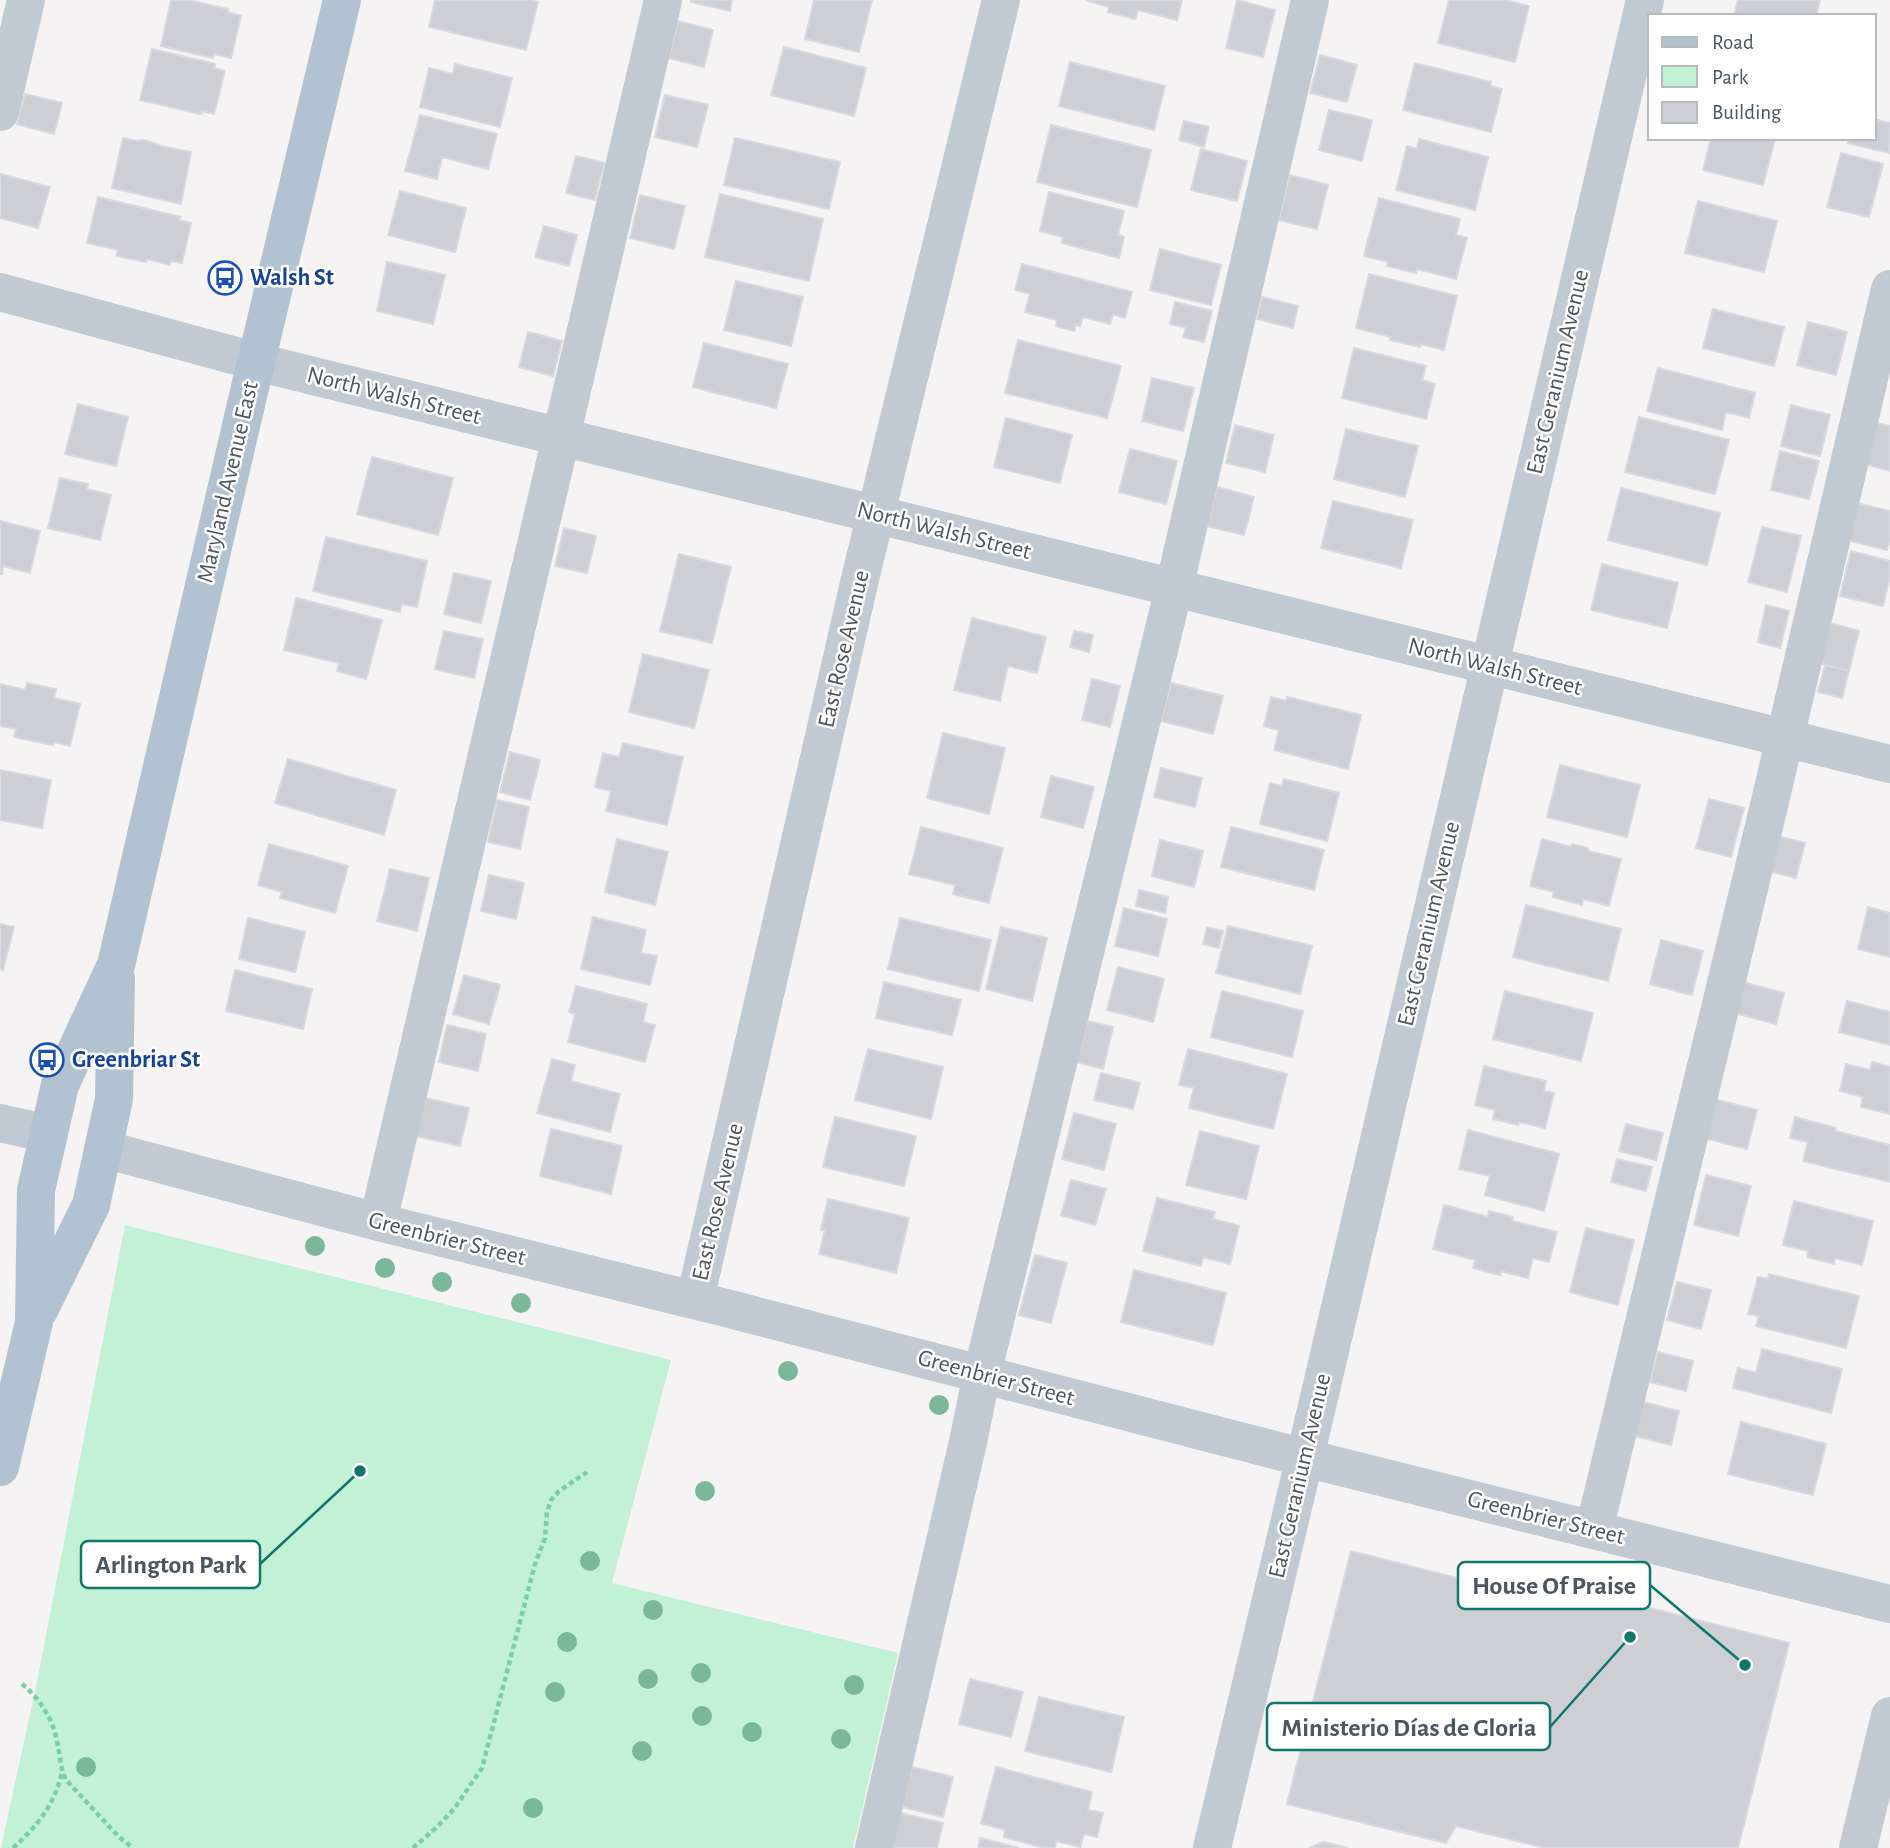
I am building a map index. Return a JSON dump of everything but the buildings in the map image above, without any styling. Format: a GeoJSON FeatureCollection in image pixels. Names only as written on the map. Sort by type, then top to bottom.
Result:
{"type":"FeatureCollection","features":[{"type":"Feature","properties":{"kind":"main road","name":"Maryland Avenue East"},"geometry":{"type":"LineString","coordinates":[[0,1467],[34,1322],[36,1190],[60,1085],[116,965],[342,0]]}},
{"type":"Feature","properties":{"kind":"main road","name":"Maryland Avenue East"},"geometry":{"type":"LineString","coordinates":[[34,1322],[91,1205],[114,1099],[116,965]]}},
{"type":"Feature","properties":{"kind":"street"},"geometry":{"type":"LineString","coordinates":[[0,112],[26,0]]}},
{"type":"Feature","properties":{"kind":"street"},"geometry":{"type":"LineString","coordinates":[[378,1222],[663,0]]}},
{"type":"Feature","properties":{"kind":"street","name":"East Rose Avenue"},"geometry":{"type":"LineString","coordinates":[[695,1300],[876,514],[1001,0]]}},
{"type":"Feature","properties":{"kind":"street"},"geometry":{"type":"LineString","coordinates":[[874,1848],[982,1374],[1174,588],[1310,0]]}},
{"type":"Feature","properties":{"kind":"street","name":"East Geranium Avenue"},"geometry":{"type":"LineString","coordinates":[[1212,1848],[1645,0]]}},
{"type":"Feature","properties":{"kind":"street"},"geometry":{"type":"LineString","coordinates":[[1594,1530],[1890,289]]}},
{"type":"Feature","properties":{"kind":"street","name":"North Walsh Street"},"geometry":{"type":"LineString","coordinates":[[0,292],[256,362],[1890,764]]}},
{"type":"Feature","properties":{"kind":"street"},"geometry":{"type":"LineString","coordinates":[[0,1123],[49,1134]]}},
{"type":"Feature","properties":{"kind":"street","name":"Greenbrier Street"},"geometry":{"type":"LineString","coordinates":[[103,1149],[378,1222],[1890,1604]]}},
{"type":"Feature","properties":{"kind":"street"},"geometry":{"type":"LineString","coordinates":[[1858,1848],[1890,1716]]}},
{"type":"Feature","properties":{"kind":"path"},"geometry":{"type":"LineString","coordinates":[[412,1848],[438,1827],[454,1809],[482,1768],[535,1564],[545,1538],[551,1500],[559,1491],[587,1472]]}},
{"type":"Feature","properties":{"kind":"path"},"geometry":{"type":"LineString","coordinates":[[22,1684],[35,1697],[52,1724],[62,1772],[70,1786],[133,1848]]}},
{"type":"Feature","properties":{"kind":"path"},"geometry":{"type":"LineString","coordinates":[[13,1848],[50,1806],[62,1772]]}},
{"type":"Feature","properties":{"kind":"green space"},"geometry":{"type":"Polygon","coordinates":[[[125,1225],[671,1360],[612,1583],[898,1653],[853,1848],[1,1848],[38,1677],[125,1225]]]}},
{"type":"Feature","properties":{"kind":"place","name":"Walsh St"},"geometry":{"type":"Point","coordinates":[225,278]}},
{"type":"Feature","properties":{"kind":"place","name":"Greenbriar St"},"geometry":{"type":"Point","coordinates":[47,1060]}},
{"type":"Feature","properties":{"kind":"place","name":"Arlington Park"},"geometry":{"type":"Point","coordinates":[360,1471]}},
{"type":"Feature","properties":{"kind":"place","name":"Ministerio Días de Gloria"},"geometry":{"type":"Point","coordinates":[1630,1637]}},
{"type":"Feature","properties":{"kind":"place","name":"House Of Praise"},"geometry":{"type":"Point","coordinates":[1745,1665]}}]}
